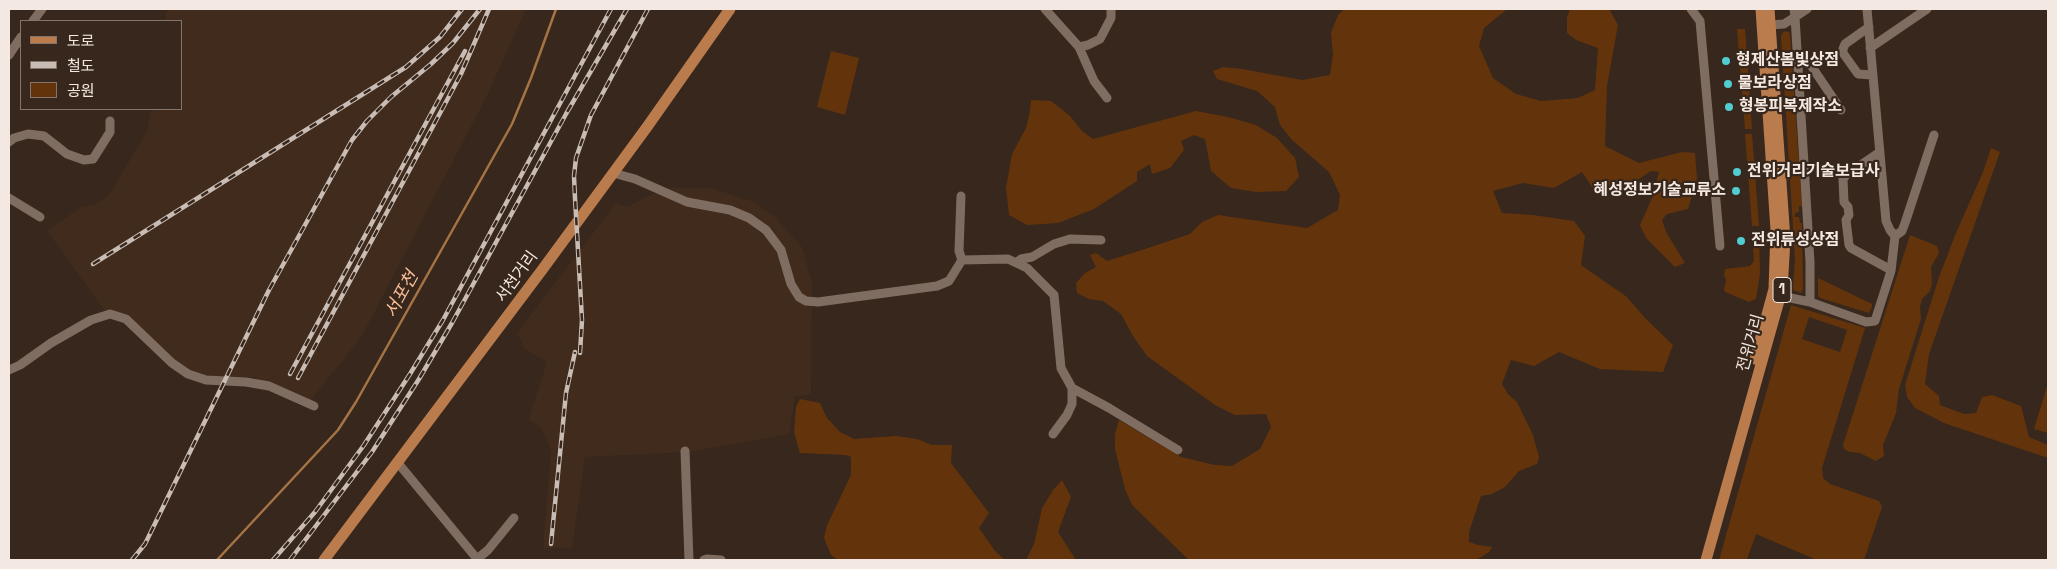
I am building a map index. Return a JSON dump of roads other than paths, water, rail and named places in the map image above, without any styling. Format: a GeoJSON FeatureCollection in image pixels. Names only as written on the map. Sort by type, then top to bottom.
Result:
{"type":"FeatureCollection","features":[{"type":"Feature","properties":{"kind":"main road","name":"서천거리"},"geometry":{"type":"LineString","coordinates":[[324,560],[398,464],[613,173],[730,9]]}},
{"type":"Feature","properties":{"kind":"main road","name":"전위거리"},"geometry":{"type":"LineString","coordinates":[[1698,560],[1727,464],[1774,289],[1776,230],[1761,9]]}},
{"type":"Feature","properties":{"kind":"main road","name":"전위거리"},"geometry":{"type":"LineString","coordinates":[[1706,560],[1781,296],[1785,240],[1769,9]]}},
{"type":"Feature","properties":{"kind":"street"},"geometry":{"type":"LineString","coordinates":[[34,20],[42,9]]}},
{"type":"Feature","properties":{"kind":"street"},"geometry":{"type":"LineString","coordinates":[[1045,9],[1079,47],[1094,81],[1107,98]]}},
{"type":"Feature","properties":{"kind":"street"},"geometry":{"type":"LineString","coordinates":[[1079,47],[1100,39],[1111,18],[1111,9]]}},
{"type":"Feature","properties":{"kind":"street"},"geometry":{"type":"LineString","coordinates":[[1691,9],[1700,21],[1720,246]]}},
{"type":"Feature","properties":{"kind":"street"},"geometry":{"type":"LineString","coordinates":[[1770,25],[1784,24],[1794,13],[1807,9]]}},
{"type":"Feature","properties":{"kind":"street"},"geometry":{"type":"LineString","coordinates":[[1781,296],[1810,302],[1871,323],[1875,321],[1891,270],[1895,236],[1886,221],[1867,9]]}},
{"type":"Feature","properties":{"kind":"street"},"geometry":{"type":"LineString","coordinates":[[1870,48],[1927,9]]}},
{"type":"Feature","properties":{"kind":"street"},"geometry":{"type":"LineString","coordinates":[[1794,13],[1810,262],[1810,302]]}},
{"type":"Feature","properties":{"kind":"street"},"geometry":{"type":"LineString","coordinates":[[1869,27],[1845,44],[1843,52],[1858,74],[1872,75]]}},
{"type":"Feature","properties":{"kind":"street"},"geometry":{"type":"LineString","coordinates":[[9,53],[20,38]]}},
{"type":"Feature","properties":{"kind":"street"},"geometry":{"type":"LineString","coordinates":[[1797,60],[1808,61],[1841,110]]}},
{"type":"Feature","properties":{"kind":"street"},"geometry":{"type":"LineString","coordinates":[[9,142],[28,134],[44,136],[67,154],[84,160],[93,158],[110,132],[110,121]]}},
{"type":"Feature","properties":{"kind":"street"},"geometry":{"type":"LineString","coordinates":[[1895,236],[1902,231],[1934,135]]}},
{"type":"Feature","properties":{"kind":"street"},"geometry":{"type":"LineString","coordinates":[[1880,152],[1843,179],[1844,202],[1848,207],[1849,215],[1846,220],[1851,248],[1891,270]]}},
{"type":"Feature","properties":{"kind":"street"},"geometry":{"type":"LineString","coordinates":[[613,173],[635,179],[687,202],[730,210],[749,218],[766,230],[781,250],[791,284],[799,297],[806,301],[818,302],[937,286],[949,281],[962,260]]}},
{"type":"Feature","properties":{"kind":"street"},"geometry":{"type":"LineString","coordinates":[[961,196],[959,251],[962,260]]}},
{"type":"Feature","properties":{"kind":"street"},"geometry":{"type":"LineString","coordinates":[[9,198],[40,217]]}},
{"type":"Feature","properties":{"kind":"street"},"geometry":{"type":"LineString","coordinates":[[1017,262],[1021,259],[1032,257],[1054,244],[1070,239],[1101,240]]}},
{"type":"Feature","properties":{"kind":"street"},"geometry":{"type":"LineString","coordinates":[[962,260],[1008,259],[1017,262],[1027,268],[1054,295],[1061,368],[1072,388],[1072,404],[1067,415],[1053,434]]}},
{"type":"Feature","properties":{"kind":"street"},"geometry":{"type":"LineString","coordinates":[[9,370],[91,320],[110,314],[126,319],[172,363],[197,378],[269,386],[314,406]]}},
{"type":"Feature","properties":{"kind":"street"},"geometry":{"type":"LineString","coordinates":[[1072,388],[1178,450]]}},
{"type":"Feature","properties":{"kind":"street"},"geometry":{"type":"LineString","coordinates":[[685,451],[689,560]]}},
{"type":"Feature","properties":{"kind":"street"},"geometry":{"type":"LineString","coordinates":[[398,464],[477,559],[488,550],[514,518]]}},
{"type":"Feature","properties":{"kind":"street"},"geometry":{"type":"LineString","coordinates":[[704,560],[721,560]]}},
{"type":"Feature","properties":{"kind":"waterway","name":"서포천"},"geometry":{"type":"LineString","coordinates":[[217,560],[338,430],[356,402],[512,124],[556,9]]}},
{"type":"Feature","properties":{"kind":"railway"},"geometry":{"type":"LineString","coordinates":[[93,264],[406,67],[440,37],[462,9]]}},
{"type":"Feature","properties":{"kind":"railway"},"geometry":{"type":"LineString","coordinates":[[132,560],[145,544],[269,290],[352,140],[367,121],[391,97],[453,43],[480,9]]}},
{"type":"Feature","properties":{"kind":"railway"},"geometry":{"type":"LineString","coordinates":[[298,378],[461,74],[489,9]]}},
{"type":"Feature","properties":{"kind":"railway"},"geometry":{"type":"LineString","coordinates":[[273,560],[315,512],[364,445],[410,374],[443,320],[611,9]]}},
{"type":"Feature","properties":{"kind":"railway"},"geometry":{"type":"LineString","coordinates":[[290,560],[372,452],[419,379],[452,323],[566,114],[627,9]]}},
{"type":"Feature","properties":{"kind":"railway"},"geometry":{"type":"LineString","coordinates":[[580,353],[582,320],[574,176],[576,158],[591,115],[648,9]]}},
{"type":"Feature","properties":{"kind":"railway"},"geometry":{"type":"LineString","coordinates":[[290,374],[465,51]]}},
{"type":"Feature","properties":{"kind":"railway"},"geometry":{"type":"LineString","coordinates":[[551,544],[566,393],[575,352]]}},
{"type":"Feature","properties":{"kind":"place","name":"형제산봄빛상점"},"geometry":{"type":"Point","coordinates":[1726,61]}},
{"type":"Feature","properties":{"kind":"place","name":"물보라상점"},"geometry":{"type":"Point","coordinates":[1728,84]}},
{"type":"Feature","properties":{"kind":"place","name":"형봉피복제작소"},"geometry":{"type":"Point","coordinates":[1729,107]}},
{"type":"Feature","properties":{"kind":"place","name":"전위거리기술보급사"},"geometry":{"type":"Point","coordinates":[1737,172]}},
{"type":"Feature","properties":{"kind":"place","name":"혜성정보기술교류소"},"geometry":{"type":"Point","coordinates":[1736,191]}},
{"type":"Feature","properties":{"kind":"place","name":"전위류성상점"},"geometry":{"type":"Point","coordinates":[1741,241]}}]}
